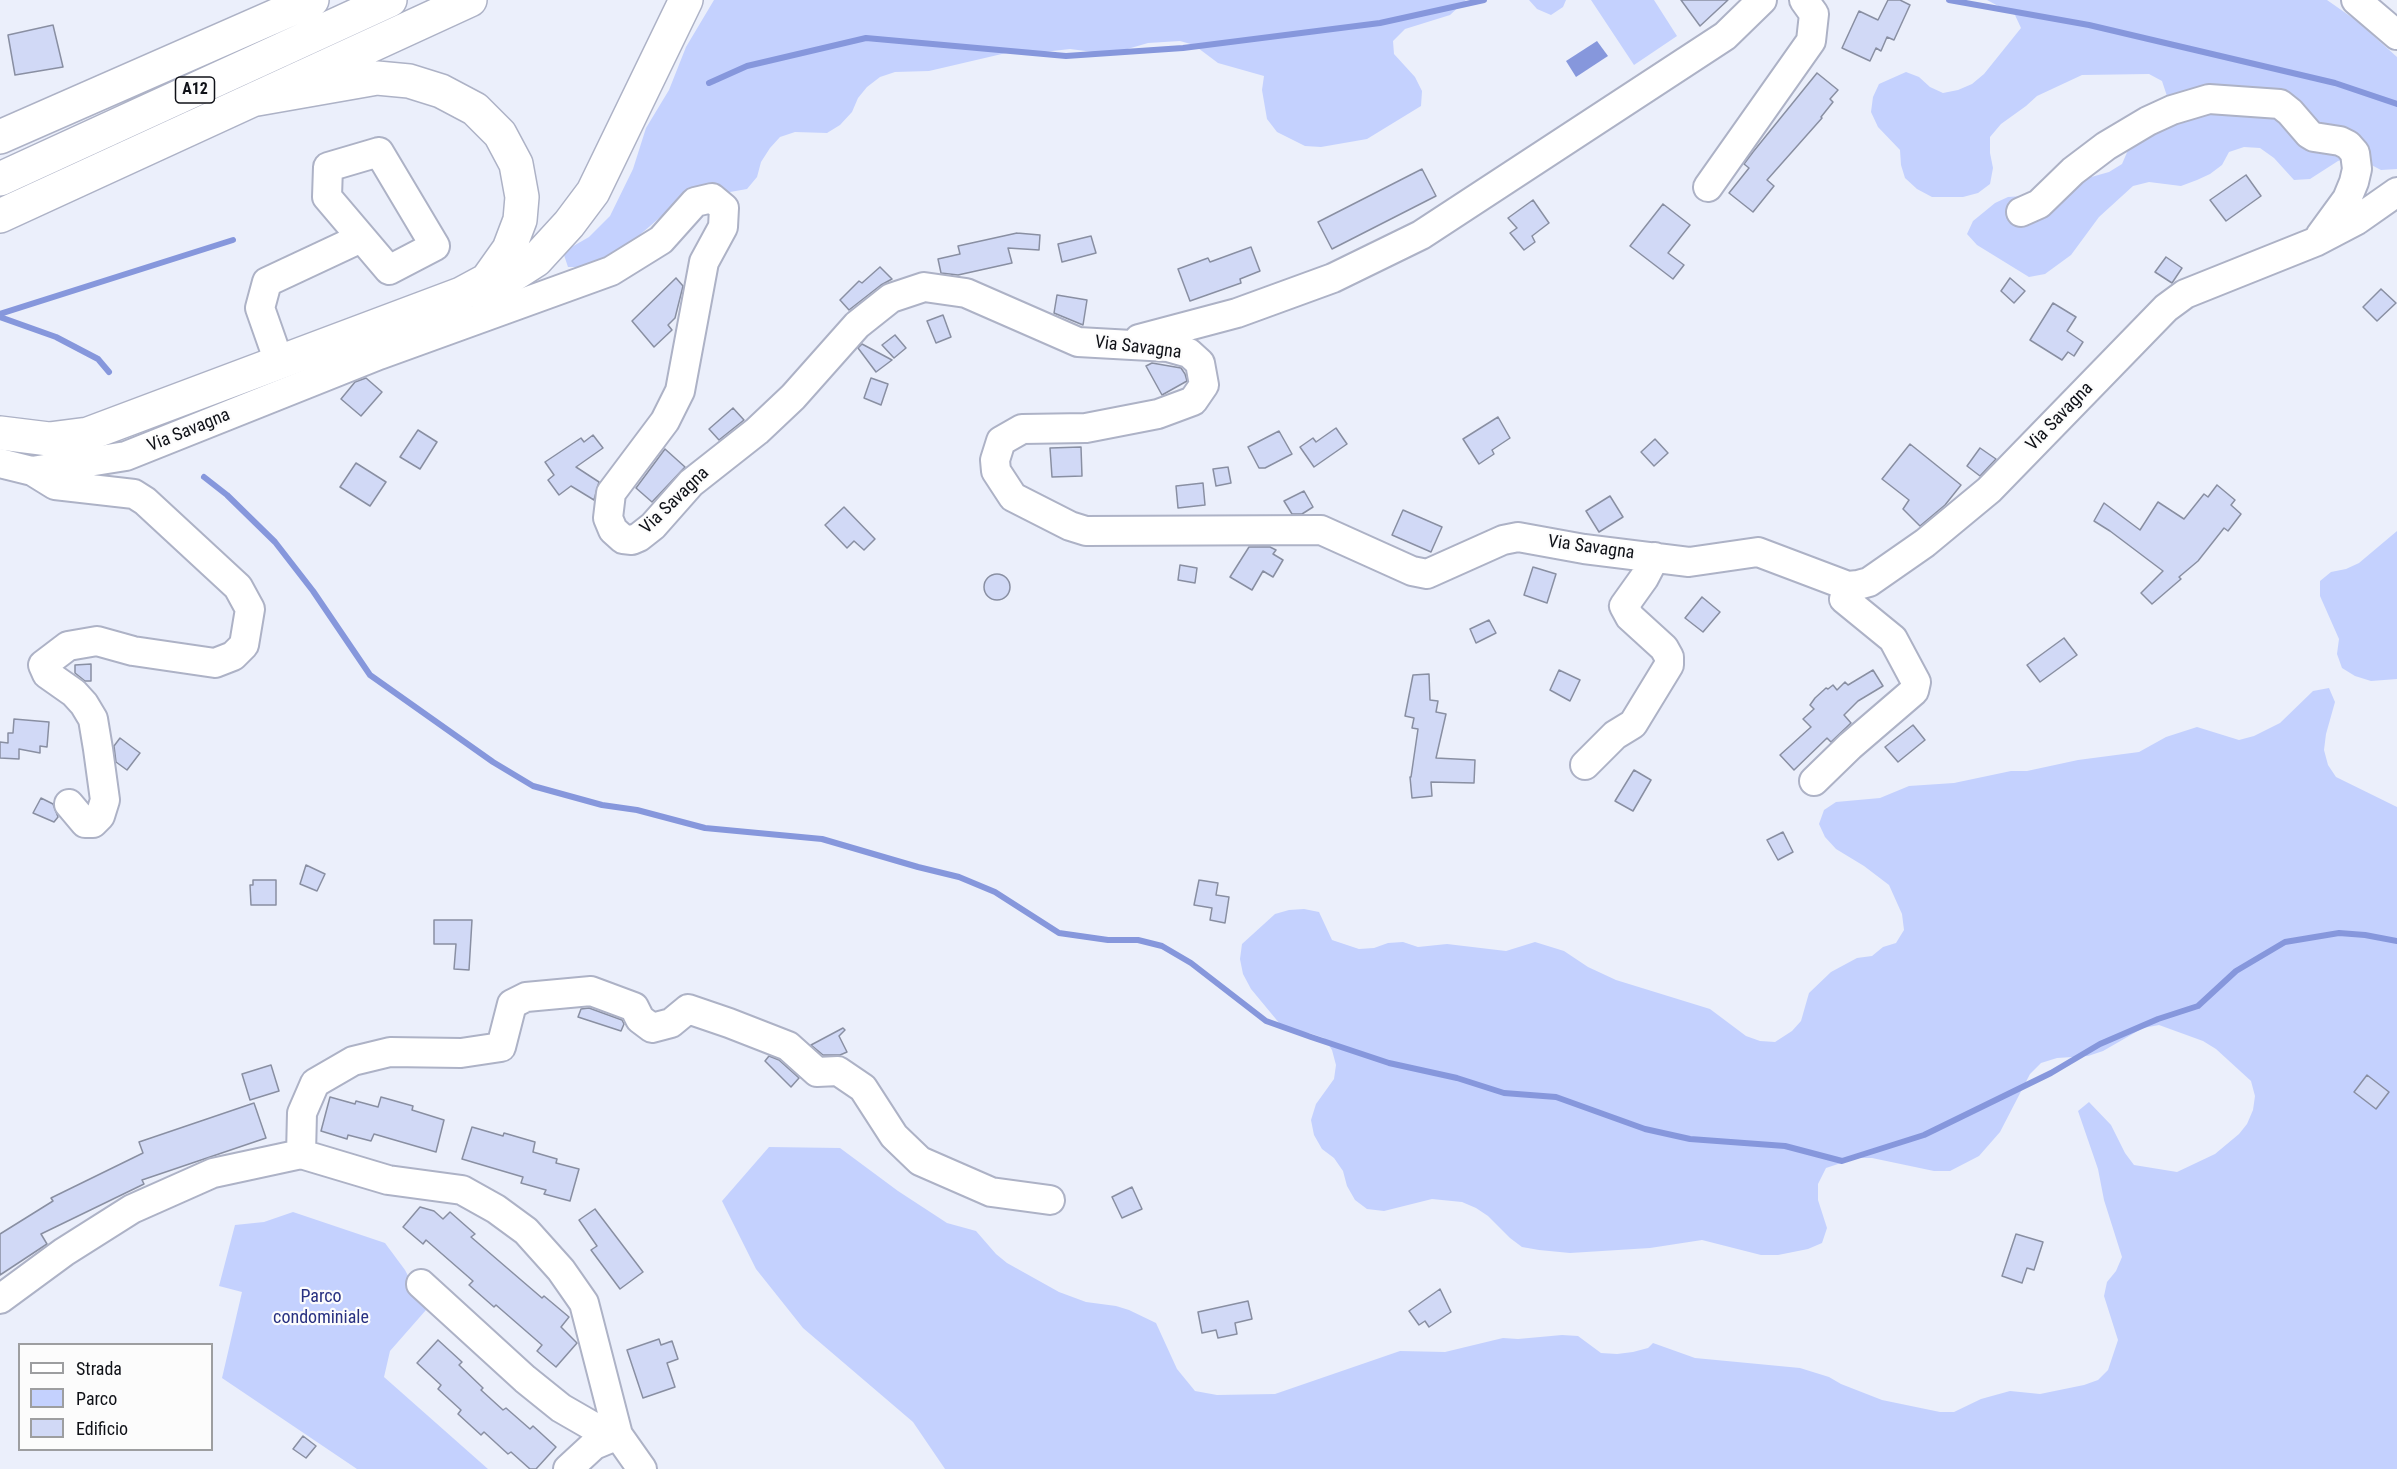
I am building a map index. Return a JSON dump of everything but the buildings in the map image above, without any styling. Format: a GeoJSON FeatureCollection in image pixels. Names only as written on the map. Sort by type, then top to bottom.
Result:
{"type":"FeatureCollection","features":[{"type":"Feature","properties":{"kind":"highway"},"geometry":{"type":"LineString","coordinates":[[0,136],[312,0]]}},
{"type":"Feature","properties":{"kind":"highway","name":"A12"},"geometry":{"type":"LineString","coordinates":[[0,179],[390,0]]}},
{"type":"Feature","properties":{"kind":"highway","name":"A12"},"geometry":{"type":"LineString","coordinates":[[0,216],[470,0]]}},
{"type":"Feature","properties":{"kind":"highway"},"geometry":{"type":"LineString","coordinates":[[0,445],[50,448],[95,443],[456,309],[497,286],[536,260],[569,224],[593,192],[686,0]]}},
{"type":"Feature","properties":{"kind":"highway"},"geometry":{"type":"LineString","coordinates":[[0,433],[48,439],[88,434],[461,294],[487,280],[509,249],[520,220],[522,197],[516,164],[500,134],[475,109],[441,91],[409,81],[377,78],[257,99]]}},
{"type":"Feature","properties":{"kind":"street"},"geometry":{"type":"LineString","coordinates":[[1122,343],[1248,309],[1333,278],[1421,235],[1725,36],[1762,0]]}},
{"type":"Feature","properties":{"kind":"street"},"geometry":{"type":"LineString","coordinates":[[1708,187],[1811,41],[1814,14],[1804,0]]}},
{"type":"Feature","properties":{"kind":"street"},"geometry":{"type":"LineString","coordinates":[[2356,0],[2397,35]]}},
{"type":"Feature","properties":{"kind":"street"},"geometry":{"type":"LineString","coordinates":[[2021,212],[2039,204],[2073,171],[2106,146],[2148,121],[2172,110],[2209,99],[2280,104],[2309,134],[2314,137],[2340,141],[2348,145],[2355,153],[2357,168],[2347,199],[2315,242]]}},
{"type":"Feature","properties":{"kind":"street","name":"Via Savagna"},"geometry":{"type":"LineString","coordinates":[[0,463],[32,471],[126,456],[379,355],[611,271],[661,240],[695,202],[712,198],[724,208],[723,226],[704,262],[680,391],[665,420],[612,494],[608,518],[613,530],[623,539],[632,540],[639,537],[653,526],[691,483],[757,430],[793,397],[857,325],[891,298],[924,287],[966,293],[1078,342],[1168,347],[1189,352],[1200,363],[1204,385],[1193,401],[1158,414],[1086,428],[1022,429],[1001,441],[995,460],[996,471],[1013,497],[1070,526],[1086,531],[1321,530],[1412,571],[1427,574],[1503,540],[1518,537],[1584,549],[1689,562],[1758,552],[1848,586],[1869,582],[1925,543],[1989,490],[2175,301],[2200,286],[2315,242],[2357,220],[2397,192]]}},
{"type":"Feature","properties":{"kind":"street"},"geometry":{"type":"LineString","coordinates":[[279,363],[260,308],[267,282],[361,238]]}},
{"type":"Feature","properties":{"kind":"street"},"geometry":{"type":"LineString","coordinates":[[32,471],[55,485],[134,494],[145,501],[238,587],[250,609],[244,645],[233,656],[215,663],[133,651],[97,641],[68,646],[44,665],[47,674],[74,693],[84,704],[93,719],[97,739],[105,800],[100,816],[93,823],[85,823],[69,804]]}},
{"type":"Feature","properties":{"kind":"street"},"geometry":{"type":"LineString","coordinates":[[1585,765],[1615,735],[1633,724],[1670,665],[1664,648],[1630,617],[1624,606],[1644,578],[1655,557]]}},
{"type":"Feature","properties":{"kind":"street"},"geometry":{"type":"LineString","coordinates":[[1814,781],[1850,746],[1914,691],[1916,682],[1893,639],[1844,599],[1848,586]]}},
{"type":"Feature","properties":{"kind":"street"},"geometry":{"type":"LineString","coordinates":[[301,1154],[302,1113],[315,1083],[353,1061],[390,1053],[461,1053],[501,1047],[512,1005],[526,997],[591,991],[634,1007],[640,1019],[652,1028],[670,1023],[688,1009],[788,1046],[817,1072],[838,1071],[862,1088],[894,1136],[920,1161],[991,1192],[1050,1200]]}},
{"type":"Feature","properties":{"kind":"street"},"geometry":{"type":"LineString","coordinates":[[0,1299],[64,1252],[132,1209],[213,1173],[301,1154],[388,1179],[462,1190],[496,1209],[526,1231],[561,1270],[584,1303],[618,1435],[642,1469]]}},
{"type":"Feature","properties":{"kind":"street"},"geometry":{"type":"LineString","coordinates":[[421,1284],[525,1379],[561,1408],[594,1427],[618,1435]]}},
{"type":"Feature","properties":{"kind":"street"},"geometry":{"type":"LineString","coordinates":[[568,1469],[594,1445],[618,1435]]}},
{"type":"Feature","properties":{"kind":"green space"},"geometry":{"type":"Polygon","coordinates":[[[714,0],[1466,0],[1450,15],[1405,29],[1393,41],[1394,54],[1415,77],[1422,91],[1421,106],[1367,139],[1321,147],[1305,146],[1277,132],[1267,119],[1262,90],[1264,76],[1218,63],[1194,45],[1180,41],[1148,43],[1117,52],[1101,53],[1070,49],[1035,53],[1019,50],[929,71],[895,72],[880,77],[867,87],[858,98],[852,112],[840,125],[827,133],[795,132],[780,137],[761,162],[757,177],[747,189],[730,192],[700,187],[686,195],[628,245],[599,263],[584,267],[568,267],[563,252],[589,237],[610,216],[633,169],[646,128],[669,90],[686,47],[714,0]]]}},
{"type":"Feature","properties":{"kind":"green space"},"geometry":{"type":"Polygon","coordinates":[[[1529,0],[1566,0],[1563,7],[1551,15],[1537,9],[1529,0]]]}},
{"type":"Feature","properties":{"kind":"green space"},"geometry":{"type":"Polygon","coordinates":[[[1591,0],[1654,0],[1677,36],[1634,65],[1591,0]]]}},
{"type":"Feature","properties":{"kind":"green space"},"geometry":{"type":"Polygon","coordinates":[[[1987,0],[2327,0],[2357,21],[2397,57],[2397,169],[2381,170],[2354,156],[2338,161],[2310,179],[2294,180],[2274,158],[2260,148],[2244,147],[2229,152],[2222,165],[2210,174],[2181,186],[2149,182],[2133,186],[2099,217],[2071,255],[2045,274],[2029,277],[1977,245],[1967,234],[1973,221],[1995,203],[2008,197],[2024,196],[2109,172],[2122,164],[2128,150],[2163,125],[2167,111],[2167,96],[2162,81],[2149,74],[2082,75],[2037,96],[2001,124],[1990,137],[1993,168],[1990,184],[1978,193],[1963,197],[1932,197],[1917,189],[1905,178],[1900,150],[1878,127],[1871,112],[1873,97],[1879,84],[1906,72],[1919,77],[1930,87],[1943,93],[1972,84],[1984,74],[2021,28],[2015,15],[1987,0]]]}},
{"type":"Feature","properties":{"kind":"green space"},"geometry":{"type":"Polygon","coordinates":[[[2397,531],[2397,679],[2371,681],[2355,676],[2342,668],[2337,654],[2339,639],[2320,596],[2320,581],[2331,572],[2359,563],[2397,531]]]}},
{"type":"Feature","properties":{"kind":"green space"},"geometry":{"type":"Polygon","coordinates":[[[2329,688],[2335,702],[2324,750],[2328,765],[2336,777],[2397,807],[2397,1469],[945,1469],[913,1422],[803,1328],[756,1269],[722,1201],[769,1147],[840,1148],[898,1191],[947,1223],[976,1231],[1007,1263],[1059,1292],[1086,1302],[1129,1310],[1156,1323],[1177,1369],[1195,1391],[1217,1395],[1275,1394],[1400,1351],[1445,1352],[1503,1338],[1562,1335],[1578,1336],[1601,1353],[1633,1352],[1648,1348],[1653,1343],[1695,1358],[1800,1368],[1829,1377],[1882,1400],[1940,1412],[1954,1412],[1981,1399],[2010,1391],[2040,1394],[2084,1385],[2098,1380],[2108,1370],[2118,1340],[2104,1296],[2107,1282],[2116,1271],[2122,1257],[2104,1200],[2098,1169],[2078,1111],[2089,1102],[2111,1125],[2125,1153],[2134,1165],[2177,1172],[2215,1154],[2239,1134],[2247,1124],[2253,1110],[2255,1096],[2251,1081],[2216,1049],[2203,1041],[2159,1025],[2143,1028],[2103,1051],[2088,1056],[2057,1058],[2041,1063],[2030,1074],[2000,1132],[1979,1156],[1950,1171],[1934,1171],[1872,1158],[1856,1158],[1826,1168],[1818,1184],[1818,1200],[1827,1228],[1822,1243],[1808,1249],[1778,1255],[1761,1255],[1702,1240],[1650,1248],[1570,1253],[1539,1250],[1522,1247],[1488,1216],[1462,1202],[1432,1199],[1384,1211],[1367,1209],[1355,1200],[1347,1186],[1343,1171],[1334,1158],[1322,1149],[1314,1135],[1311,1120],[1316,1104],[1334,1079],[1336,1065],[1332,1050],[1324,1038],[1309,1033],[1292,1032],[1280,1024],[1251,989],[1243,974],[1240,959],[1242,944],[1275,914],[1304,909],[1319,912],[1332,940],[1359,949],[1403,942],[1418,947],[1447,944],[1506,951],[1535,942],[1564,951],[1588,967],[1616,980],[1710,1009],[1746,1036],[1760,1041],[1775,1042],[1792,1031],[1801,1021],[1809,993],[1831,972],[1857,958],[1872,956],[1883,947],[1896,943],[1904,930],[1902,914],[1889,885],[1836,849],[1825,837],[1819,824],[1824,810],[1836,802],[1880,798],[1909,786],[1954,783],[2011,771],[2027,771],[2078,760],[2139,752],[2166,737],[2197,727],[2239,740],[2254,736],[2280,723],[2313,691],[2329,688]]]}},
{"type":"Feature","properties":{"kind":"green space","name":"Parco condominiale"},"geometry":{"type":"Polygon","coordinates":[[[293,1212],[385,1243],[405,1270],[426,1310],[390,1351],[384,1377],[488,1469],[357,1469],[222,1378],[242,1292],[219,1286],[235,1225],[264,1222],[293,1212]]]}},
{"type":"Feature","properties":{"kind":"shaded area"},"geometry":{"type":"Polygon","coordinates":[[[1597,41],[1608,56],[1576,77],[1566,61],[1597,41]]]}},
{"type":"Feature","properties":{"kind":"waterway"},"geometry":{"type":"LineString","coordinates":[[709,83],[747,66],[866,38],[1066,56],[1183,48],[1380,23],[1484,0]]}},
{"type":"Feature","properties":{"kind":"waterway"},"geometry":{"type":"LineString","coordinates":[[1949,0],[2089,25],[2335,83],[2397,104]]}},
{"type":"Feature","properties":{"kind":"waterway"},"geometry":{"type":"LineString","coordinates":[[0,314],[233,240]]}},
{"type":"Feature","properties":{"kind":"waterway"},"geometry":{"type":"LineString","coordinates":[[0,317],[56,337],[98,359],[109,372]]}},
{"type":"Feature","properties":{"kind":"waterway"},"geometry":{"type":"LineString","coordinates":[[204,477],[227,495],[275,542],[313,591],[370,675],[493,762],[533,786],[602,805],[637,810],[705,828],[822,839],[959,877],[995,892],[1059,933],[1108,940],[1138,940],[1162,946],[1191,963],[1266,1021],[1389,1063],[1457,1078],[1504,1093],[1556,1097],[1645,1129],[1690,1139],[1785,1146],[1842,1161],[1924,1135],[2051,1073],[2100,1044],[2158,1019],[2198,1006],[2236,971],[2285,942],[2339,933],[2397,941]]}}]}
